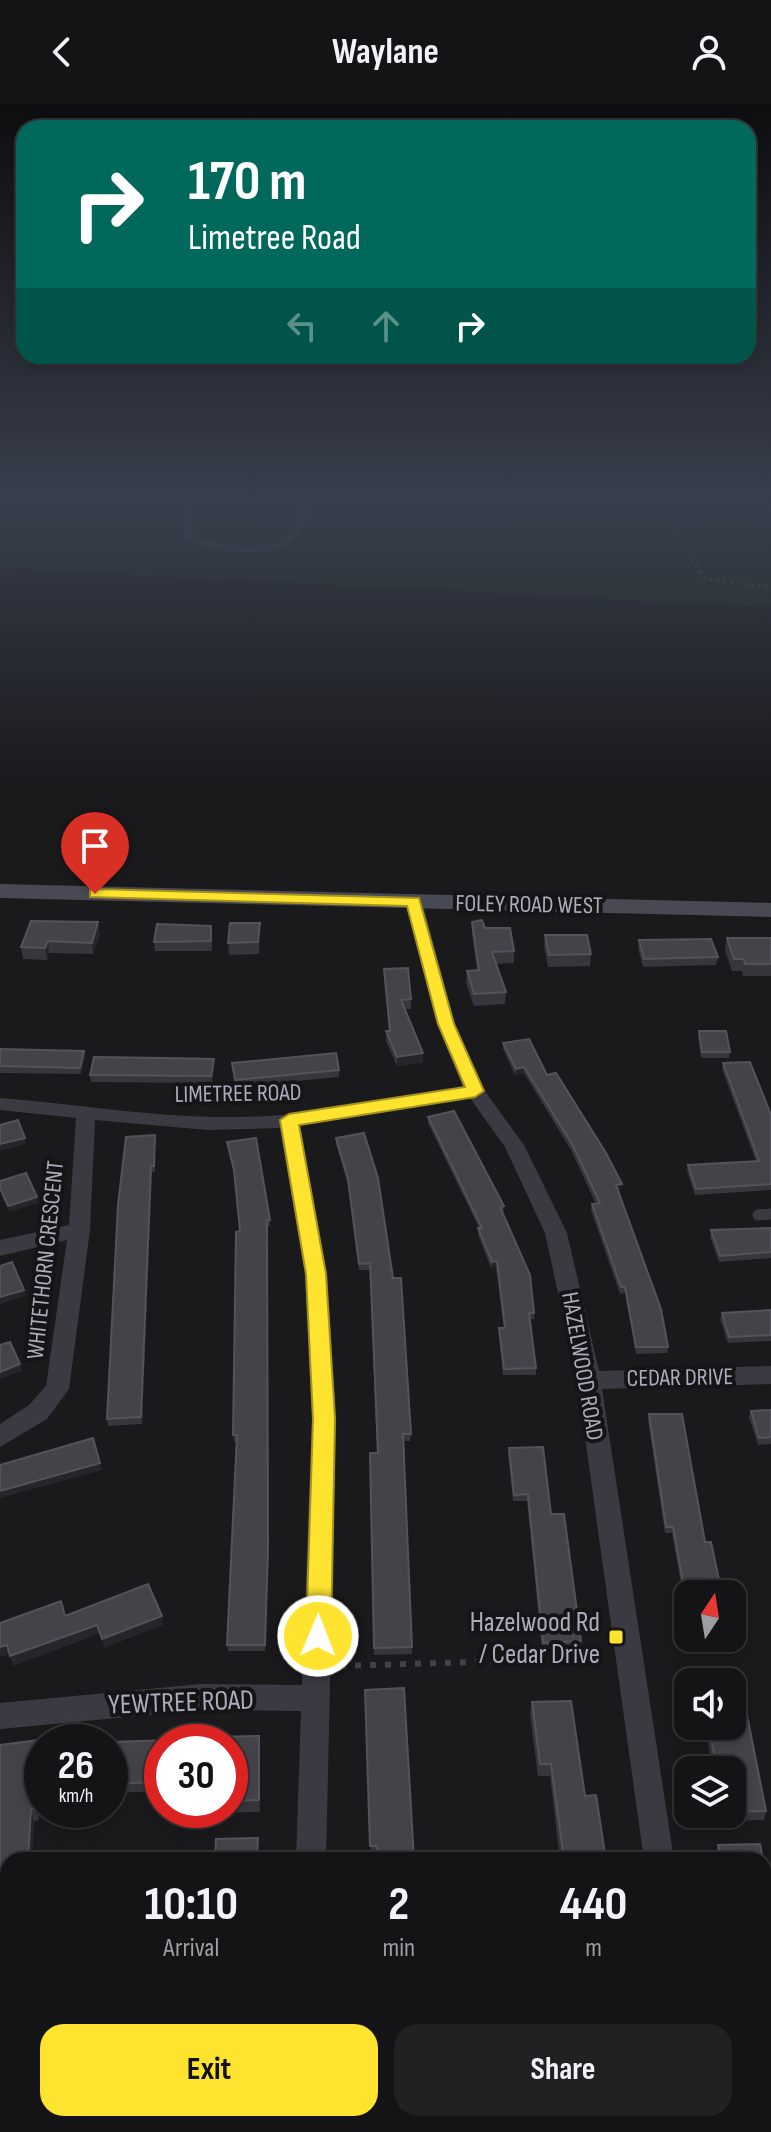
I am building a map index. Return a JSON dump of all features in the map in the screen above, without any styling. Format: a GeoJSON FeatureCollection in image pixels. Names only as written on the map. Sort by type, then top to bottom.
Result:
{"type":"FeatureCollection","features":[{"type":"Feature","properties":{"kind":"main road","name":"FOLEY ROAD WEST"},"geometry":{"type":"LineString","coordinates":[[0,891],[771,910]]}},
{"type":"Feature","properties":{"kind":"street","name":"HAZELWOOD ROAD"},"geometry":{"type":"LineString","coordinates":[[414,901],[446,1024],[475,1091],[514,1145],[556,1233],[589,1380],[658,1852]]}},
{"type":"Feature","properties":{"kind":"street","name":"LIMETREE ROAD"},"geometry":{"type":"LineString","coordinates":[[0,1104],[86,1110],[180,1122],[289,1120],[475,1091]]}},
{"type":"Feature","properties":{"kind":"street","name":"WHITETHORN CRESCENT"},"geometry":{"type":"LineString","coordinates":[[0,1437],[38,1412],[57,1389],[79,1230],[86,1110]]}},
{"type":"Feature","properties":{"kind":"street"},"geometry":{"type":"LineString","coordinates":[[289,1120],[316,1274],[323,1405],[311,1852]]}},
{"type":"Feature","properties":{"kind":"street"},"geometry":{"type":"LineString","coordinates":[[0,1248],[79,1230]]}},
{"type":"Feature","properties":{"kind":"street","name":"CEDAR DRIVE"},"geometry":{"type":"LineString","coordinates":[[589,1380],[771,1375]]}},
{"type":"Feature","properties":{"kind":"street","name":"YEWTREE ROAD"},"geometry":{"type":"LineString","coordinates":[[0,1716],[201,1697],[314,1698]]}},
{"type":"Feature","properties":{"kind":"lane"},"geometry":{"type":"LineString","coordinates":[[758,1215],[771,1214]]}},
{"type":"Feature","properties":{"kind":"path"},"geometry":{"type":"LineString","coordinates":[[318,1667],[628,1658]]}},
{"type":"Feature","properties":{"kind":"shaded area"},"geometry":{"type":"Polygon","coordinates":[[[546,596],[771,596],[771,607],[546,596]]]}},
{"type":"Feature","properties":{"kind":"building"},"geometry":{"type":"Polygon","coordinates":[[[482,920],[485,928],[510,928],[514,951],[492,952],[506,992],[474,994],[467,971],[479,970],[472,922],[482,920]]]}},
{"type":"Feature","properties":{"kind":"building"},"geometry":{"type":"Polygon","coordinates":[[[31,921],[98,922],[92,943],[48,941],[45,948],[21,947],[31,921]]]}},
{"type":"Feature","properties":{"kind":"building"},"geometry":{"type":"Polygon","coordinates":[[[230,923],[260,923],[258,942],[228,943],[230,923]]]}},
{"type":"Feature","properties":{"kind":"building"},"geometry":{"type":"Polygon","coordinates":[[[157,924],[211,926],[211,941],[154,942],[157,924]]]}},
{"type":"Feature","properties":{"kind":"building"},"geometry":{"type":"Polygon","coordinates":[[[545,935],[587,935],[591,954],[549,955],[545,935]]]}},
{"type":"Feature","properties":{"kind":"building"},"geometry":{"type":"Polygon","coordinates":[[[727,938],[771,938],[771,964],[745,964],[744,959],[734,959],[727,938]]]}},
{"type":"Feature","properties":{"kind":"building"},"geometry":{"type":"Polygon","coordinates":[[[711,939],[718,957],[644,959],[639,940],[711,939]]]}},
{"type":"Feature","properties":{"kind":"building"},"geometry":{"type":"Polygon","coordinates":[[[408,968],[411,999],[401,1000],[423,1053],[397,1057],[386,1031],[390,1031],[384,969],[408,968]]]}},
{"type":"Feature","properties":{"kind":"building"},"geometry":{"type":"Polygon","coordinates":[[[699,1031],[726,1031],[730,1052],[702,1052],[699,1031]]]}},
{"type":"Feature","properties":{"kind":"building"},"geometry":{"type":"Polygon","coordinates":[[[529,1039],[547,1075],[556,1073],[622,1184],[616,1185],[661,1309],[668,1347],[636,1347],[625,1287],[621,1287],[592,1204],[600,1203],[572,1144],[524,1067],[516,1069],[503,1043],[529,1039]]]}},
{"type":"Feature","properties":{"kind":"building"},"geometry":{"type":"Polygon","coordinates":[[[0,1049],[84,1051],[80,1068],[0,1066],[0,1049]]]}},
{"type":"Feature","properties":{"kind":"building"},"geometry":{"type":"Polygon","coordinates":[[[336,1053],[339,1070],[235,1080],[232,1063],[336,1053]]]}},
{"type":"Feature","properties":{"kind":"building"},"geometry":{"type":"Polygon","coordinates":[[[94,1057],[214,1059],[211,1076],[90,1075],[94,1057]]]}},
{"type":"Feature","properties":{"kind":"building"},"geometry":{"type":"Polygon","coordinates":[[[750,1062],[771,1115],[771,1184],[696,1189],[688,1165],[759,1161],[723,1063],[750,1062]]]}},
{"type":"Feature","properties":{"kind":"building"},"geometry":{"type":"Polygon","coordinates":[[[454,1111],[504,1206],[500,1207],[530,1275],[534,1313],[529,1313],[536,1368],[504,1369],[499,1328],[505,1328],[497,1261],[492,1262],[478,1228],[482,1228],[428,1117],[454,1111]]]}},
{"type":"Feature","properties":{"kind":"building"},"geometry":{"type":"Polygon","coordinates":[[[18,1120],[25,1138],[0,1144],[0,1125],[18,1120]]]}},
{"type":"Feature","properties":{"kind":"building"},"geometry":{"type":"Polygon","coordinates":[[[364,1133],[378,1178],[393,1278],[401,1278],[411,1434],[403,1434],[412,1647],[374,1648],[370,1453],[378,1453],[370,1263],[359,1264],[348,1179],[336,1138],[364,1133]]]}},
{"type":"Feature","properties":{"kind":"building"},"geometry":{"type":"Polygon","coordinates":[[[155,1135],[154,1166],[151,1166],[141,1417],[107,1419],[118,1205],[126,1137],[155,1135]]]}},
{"type":"Feature","properties":{"kind":"building"},"geometry":{"type":"Polygon","coordinates":[[[256,1138],[270,1220],[267,1220],[268,1546],[265,1645],[227,1645],[237,1435],[233,1435],[236,1232],[240,1231],[234,1170],[227,1142],[256,1138]]]}},
{"type":"Feature","properties":{"kind":"building"},"geometry":{"type":"Polygon","coordinates":[[[26,1173],[37,1197],[8,1206],[0,1181],[26,1173]]]}},
{"type":"Feature","properties":{"kind":"building"},"geometry":{"type":"Polygon","coordinates":[[[771,1228],[771,1252],[720,1256],[711,1230],[771,1228]]]}},
{"type":"Feature","properties":{"kind":"building"},"geometry":{"type":"Polygon","coordinates":[[[12,1262],[24,1290],[0,1297],[0,1266],[12,1262]]]}},
{"type":"Feature","properties":{"kind":"building"},"geometry":{"type":"Polygon","coordinates":[[[771,1310],[771,1335],[729,1337],[722,1313],[771,1310]]]}},
{"type":"Feature","properties":{"kind":"building"},"geometry":{"type":"Polygon","coordinates":[[[10,1342],[20,1364],[0,1372],[0,1345],[10,1342]]]}},
{"type":"Feature","properties":{"kind":"building"},"geometry":{"type":"Polygon","coordinates":[[[771,1410],[771,1437],[759,1438],[751,1411],[771,1410]]]}},
{"type":"Feature","properties":{"kind":"building"},"geometry":{"type":"Polygon","coordinates":[[[649,1414],[682,1414],[705,1542],[711,1542],[719,1580],[683,1580],[673,1527],[666,1527],[649,1414]]]}},
{"type":"Feature","properties":{"kind":"building"},"geometry":{"type":"Polygon","coordinates":[[[93,1438],[100,1463],[0,1491],[0,1465],[93,1438]]]}},
{"type":"Feature","properties":{"kind":"building"},"geometry":{"type":"Polygon","coordinates":[[[543,1447],[551,1514],[564,1514],[581,1641],[543,1643],[528,1494],[514,1495],[509,1448],[543,1447]]]}},
{"type":"Feature","properties":{"kind":"building"},"geometry":{"type":"Polygon","coordinates":[[[148,1584],[162,1616],[102,1639],[97,1625],[10,1656],[7,1645],[0,1647],[0,1623],[61,1601],[65,1616],[148,1584]]]}},
{"type":"Feature","properties":{"kind":"building"},"geometry":{"type":"Polygon","coordinates":[[[404,1688],[414,1852],[377,1852],[377,1846],[370,1846],[365,1690],[404,1688]]]}},
{"type":"Feature","properties":{"kind":"building"},"geometry":{"type":"Polygon","coordinates":[[[571,1701],[585,1796],[596,1795],[605,1852],[563,1852],[551,1764],[540,1764],[532,1702],[571,1701]]]}},
{"type":"Feature","properties":{"kind":"building"},"geometry":{"type":"Polygon","coordinates":[[[746,1710],[766,1811],[746,1812],[746,1756],[714,1756],[712,1740],[746,1740],[746,1710]]]}},
{"type":"Feature","properties":{"kind":"building"},"geometry":{"type":"Polygon","coordinates":[[[248,1736],[259,1736],[259,1800],[248,1800],[248,1736]]]}},
{"type":"Feature","properties":{"kind":"building"},"geometry":{"type":"Polygon","coordinates":[[[128,1741],[144,1741],[144,1783],[128,1783],[128,1741]]]}},
{"type":"Feature","properties":{"kind":"building"},"geometry":{"type":"Polygon","coordinates":[[[24,1742],[24,1828],[30,1828],[28,1852],[0,1852],[0,1745],[24,1742]]]}},
{"type":"Feature","properties":{"kind":"building"},"geometry":{"type":"Polygon","coordinates":[[[258,1838],[257,1852],[215,1852],[216,1839],[258,1838]]]}},
{"type":"Feature","properties":{"kind":"building"},"geometry":{"type":"Polygon","coordinates":[[[760,1844],[762,1852],[719,1852],[718,1845],[760,1844]]]}},
{"type":"Feature","properties":{"kind":"place","name":"Hazelwood Rd / Cedar Drive"},"geometry":{"type":"Point","coordinates":[616,1637]}},
{"type":"Feature","properties":{"kind":"route"},"geometry":{"type":"LineString","coordinates":[[95,894],[414,901],[431,976],[446,1024],[475,1091],[389,1107],[289,1120],[316,1274],[324,1419],[318,1636]]}}]}
